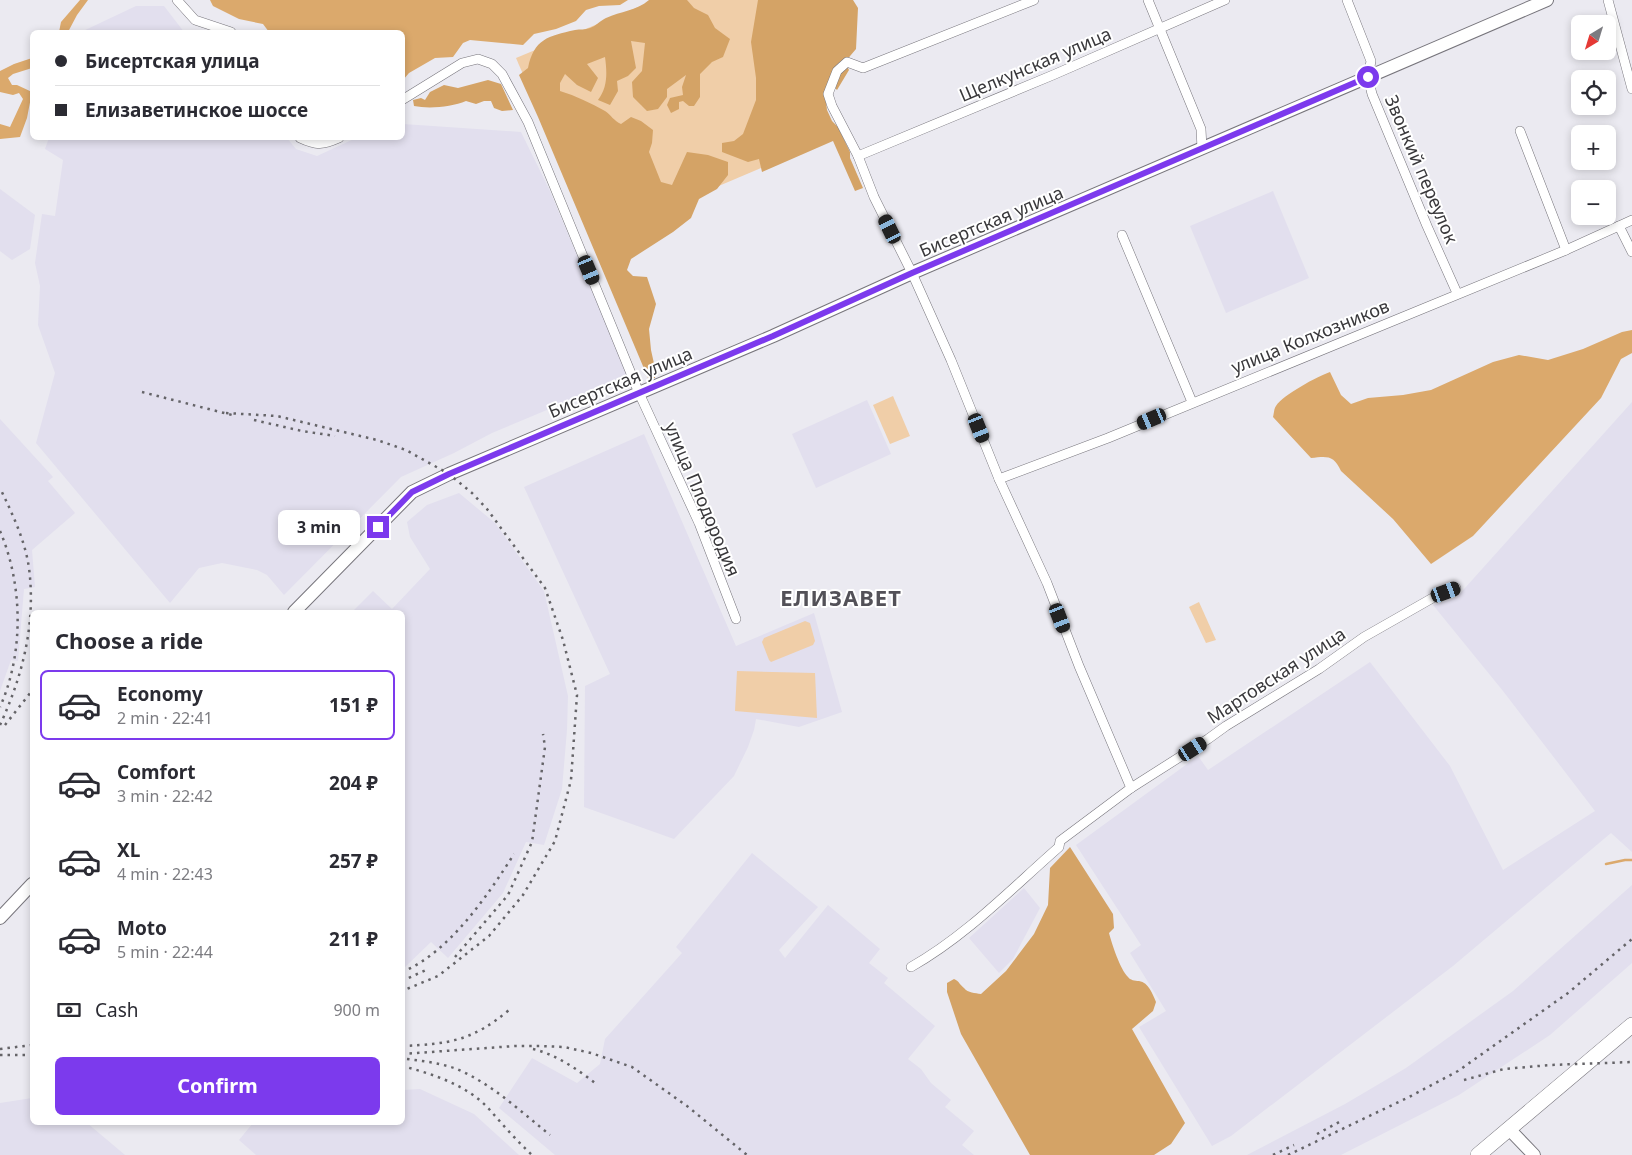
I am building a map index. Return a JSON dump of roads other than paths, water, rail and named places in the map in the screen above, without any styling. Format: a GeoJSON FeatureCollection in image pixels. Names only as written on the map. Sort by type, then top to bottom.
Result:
{"type":"FeatureCollection","features":[{"type":"Feature","properties":{"kind":"main road","name":"Бисертская улица"},"geometry":{"type":"LineString","coordinates":[[296,610],[412,492],[449,474],[773,336],[912,273],[1547,0]]}},
{"type":"Feature","properties":{"kind":"main road"},"geometry":{"type":"LineString","coordinates":[[0,918],[30,886]]}},
{"type":"Feature","properties":{"kind":"main road"},"geometry":{"type":"LineString","coordinates":[[1478,1155],[1632,1025]]}},
{"type":"Feature","properties":{"kind":"main road"},"geometry":{"type":"LineString","coordinates":[[1509,1129],[1534,1155]]}},
{"type":"Feature","properties":{"kind":"street"},"geometry":{"type":"LineString","coordinates":[[177,0],[195,20],[225,30]]}},
{"type":"Feature","properties":{"kind":"street"},"geometry":{"type":"LineString","coordinates":[[1034,0],[863,68],[847,62],[837,71],[828,94],[951,360],[1000,479],[1047,582],[1079,666],[1131,788]]}},
{"type":"Feature","properties":{"kind":"street"},"geometry":{"type":"LineString","coordinates":[[1148,0],[1201,129],[1202,149]]}},
{"type":"Feature","properties":{"kind":"street","name":"Щелкунская улица"},"geometry":{"type":"LineString","coordinates":[[858,156],[1225,0]]}},
{"type":"Feature","properties":{"kind":"street","name":"Звонкий переулок"},"geometry":{"type":"LineString","coordinates":[[1347,0],[1371,60],[1368,77],[1372,94],[1427,226],[1458,293]]}},
{"type":"Feature","properties":{"kind":"street"},"geometry":{"type":"LineString","coordinates":[[1608,0],[1632,89]]}},
{"type":"Feature","properties":{"kind":"street","name":"улица Плодородия"},"geometry":{"type":"LineString","coordinates":[[405,98],[462,63],[478,59],[492,64],[502,74],[528,122],[639,393],[699,523],[736,619]]}},
{"type":"Feature","properties":{"kind":"street"},"geometry":{"type":"LineString","coordinates":[[1520,131],[1566,250]]}},
{"type":"Feature","properties":{"kind":"street"},"geometry":{"type":"LineString","coordinates":[[305,140],[325,144],[334,140]]}},
{"type":"Feature","properties":{"kind":"street","name":"улица Колхозников"},"geometry":{"type":"LineString","coordinates":[[1000,479],[1108,438],[1566,250],[1632,220]]}},
{"type":"Feature","properties":{"kind":"street"},"geometry":{"type":"LineString","coordinates":[[1619,226],[1632,252]]}},
{"type":"Feature","properties":{"kind":"street"},"geometry":{"type":"LineString","coordinates":[[1122,235],[1192,402]]}},
{"type":"Feature","properties":{"kind":"street","name":"Мартовская улица"},"geometry":{"type":"LineString","coordinates":[[911,967],[936,953],[960,935],[1059,847],[1060,841],[1131,788],[1319,669],[1364,637],[1436,596],[1456,588]]}},
{"type":"Feature","properties":{"kind":"waterway"},"geometry":{"type":"LineString","coordinates":[[1606,864],[1632,860]]}},
{"type":"Feature","properties":{"kind":"railway"},"geometry":{"type":"LineString","coordinates":[[142,392],[232,415]]}},
{"type":"Feature","properties":{"kind":"railway"},"geometry":{"type":"LineString","coordinates":[[226,413],[277,416],[377,440],[406,450],[449,474],[472,493],[487,509],[545,588],[563,640],[577,695],[571,780],[555,841],[523,895],[489,936],[438,976],[405,990]]}},
{"type":"Feature","properties":{"kind":"railway"},"geometry":{"type":"LineString","coordinates":[[254,420],[335,436]]}},
{"type":"Feature","properties":{"kind":"railway"},"geometry":{"type":"LineString","coordinates":[[0,488],[24,547],[29,568],[31,610]]}},
{"type":"Feature","properties":{"kind":"railway"},"geometry":{"type":"LineString","coordinates":[[0,531],[8,552],[13,574],[18,619],[17,642],[13,664],[8,686],[0,707]]}},
{"type":"Feature","properties":{"kind":"railway"},"geometry":{"type":"LineString","coordinates":[[0,725],[21,668],[30,619]]}},
{"type":"Feature","properties":{"kind":"railway"},"geometry":{"type":"LineString","coordinates":[[5,725],[30,693]]}},
{"type":"Feature","properties":{"kind":"railway"},"geometry":{"type":"LineString","coordinates":[[455,957],[508,895],[532,842],[545,747],[543,734]]}},
{"type":"Feature","properties":{"kind":"railway"},"geometry":{"type":"LineString","coordinates":[[405,970],[436,951],[466,921],[514,854]]}},
{"type":"Feature","properties":{"kind":"railway"},"geometry":{"type":"LineString","coordinates":[[1288,1155],[1411,1096],[1458,1071],[1568,993],[1632,939]]}},
{"type":"Feature","properties":{"kind":"railway"},"geometry":{"type":"LineString","coordinates":[[405,980],[426,970]]}},
{"type":"Feature","properties":{"kind":"railway"},"geometry":{"type":"LineString","coordinates":[[405,1046],[433,1044],[459,1039],[483,1028],[509,1010]]}},
{"type":"Feature","properties":{"kind":"railway"},"geometry":{"type":"LineString","coordinates":[[0,1049],[30,1045]]}},
{"type":"Feature","properties":{"kind":"railway"},"geometry":{"type":"LineString","coordinates":[[405,1054],[515,1046],[564,1047],[591,1053],[632,1067],[687,1106],[747,1155]]}},
{"type":"Feature","properties":{"kind":"railway"},"geometry":{"type":"LineString","coordinates":[[533,1049],[549,1054],[566,1063],[595,1083]]}},
{"type":"Feature","properties":{"kind":"railway"},"geometry":{"type":"LineString","coordinates":[[0,1055],[30,1055]]}},
{"type":"Feature","properties":{"kind":"railway"},"geometry":{"type":"LineString","coordinates":[[407,1059],[443,1065],[467,1074],[492,1089],[550,1135]]}},
{"type":"Feature","properties":{"kind":"railway"},"geometry":{"type":"LineString","coordinates":[[1464,1080],[1504,1069],[1632,1062]]}},
{"type":"Feature","properties":{"kind":"railway"},"geometry":{"type":"LineString","coordinates":[[405,1067],[437,1077],[470,1093],[489,1109],[532,1155]]}},
{"type":"Feature","properties":{"kind":"railway"},"geometry":{"type":"LineString","coordinates":[[1317,1134],[1341,1121]]}},
{"type":"Feature","properties":{"kind":"railway"},"geometry":{"type":"LineString","coordinates":[[1273,1155],[1294,1145]]}},
{"type":"Feature","properties":{"kind":"district","name":"ЕЛИЗАВЕТ"},"geometry":{"type":"Point","coordinates":[841,597]}}]}
